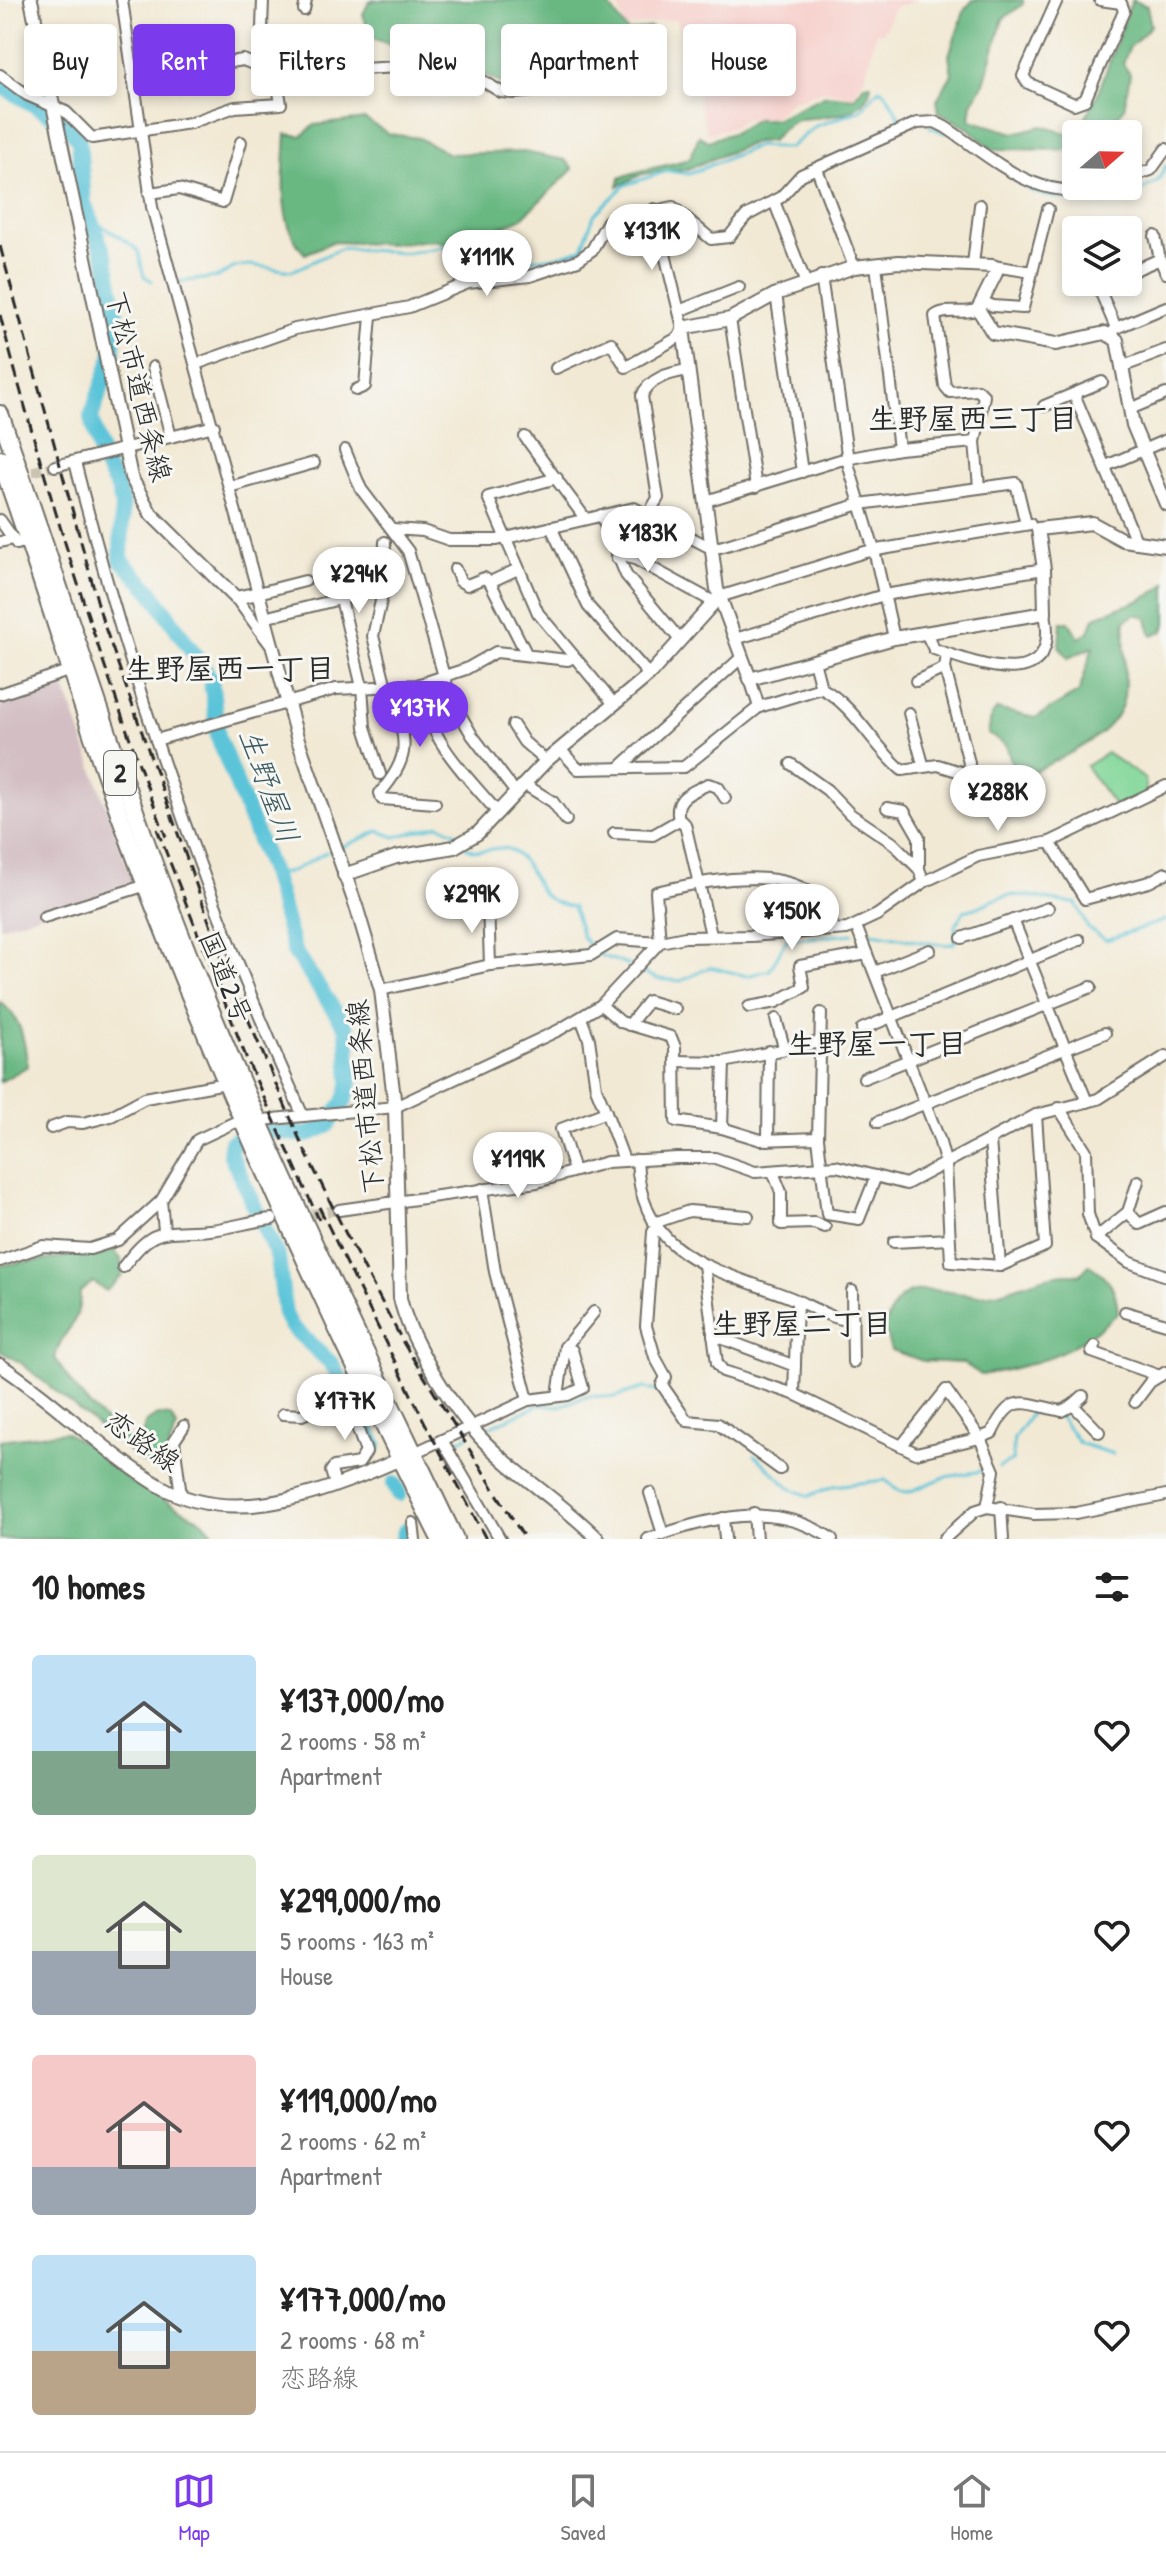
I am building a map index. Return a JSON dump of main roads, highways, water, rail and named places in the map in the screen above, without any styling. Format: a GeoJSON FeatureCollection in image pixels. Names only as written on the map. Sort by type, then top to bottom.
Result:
{"type":"FeatureCollection","features":[{"type":"Feature","properties":{"kind":"highway","name":"国道2号"},"geometry":{"type":"LineString","coordinates":[[0,414],[78,668],[152,883],[226,1083],[253,1129]]}},
{"type":"Feature","properties":{"kind":"highway","name":"国道2号"},"geometry":{"type":"LineString","coordinates":[[0,459],[20,540],[78,668]]}},
{"type":"Feature","properties":{"kind":"highway","name":"国道2号"},"geometry":{"type":"LineString","coordinates":[[152,883],[253,1129],[407,1456],[440,1539]]}},
{"type":"Feature","properties":{"kind":"highway","name":"国道2号"},"geometry":{"type":"LineString","coordinates":[[407,1456],[455,1539]]}},
{"type":"Feature","properties":{"kind":"waterway","name":"生野屋川"},"geometry":{"type":"LineString","coordinates":[[0,85],[67,124],[79,141],[84,203],[106,259],[116,312],[112,357],[91,417],[102,460],[118,488],[122,505],[121,560],[151,591],[211,679],[218,737],[273,876],[294,951],[347,1029],[350,1083],[344,1102],[327,1126],[307,1135],[272,1131],[239,1137],[231,1143],[230,1153],[278,1258],[285,1314],[291,1326],[332,1364],[375,1445]]}},
{"type":"Feature","properties":{"kind":"waterway"},"geometry":{"type":"LineString","coordinates":[[179,282],[218,277],[235,267],[250,265],[292,271],[342,248],[405,253],[443,247],[483,262],[502,263],[555,257],[582,249],[594,215],[625,185],[668,171],[689,174],[757,146],[789,148],[816,126],[861,110],[879,89],[886,93],[903,124]]}},
{"type":"Feature","properties":{"kind":"waterway"},"geometry":{"type":"LineString","coordinates":[[930,127],[946,133]]}},
{"type":"Feature","properties":{"kind":"waterway"},"geometry":{"type":"LineString","coordinates":[[1012,178],[1031,191],[1047,196],[1075,200],[1097,192],[1125,199],[1157,182],[1166,166]]}},
{"type":"Feature","properties":{"kind":"waterway"},"geometry":{"type":"LineString","coordinates":[[90,218],[138,251],[144,276],[152,281]]}},
{"type":"Feature","properties":{"kind":"waterway"},"geometry":{"type":"LineString","coordinates":[[342,847],[379,831],[395,837],[439,825],[455,832],[459,839]]}},
{"type":"Feature","properties":{"kind":"waterway"},"geometry":{"type":"LineString","coordinates":[[466,847],[478,851],[503,848],[515,853],[548,898],[573,907],[582,936],[593,951]]}},
{"type":"Feature","properties":{"kind":"waterway"},"geometry":{"type":"LineString","coordinates":[[273,876],[294,870],[327,852]]}},
{"type":"Feature","properties":{"kind":"waterway"},"geometry":{"type":"LineString","coordinates":[[864,932],[934,944],[953,944],[956,939],[955,926],[964,911],[1000,897],[1015,895],[1076,903],[1088,928],[1106,940],[1166,920]]}},
{"type":"Feature","properties":{"kind":"waterway"},"geometry":{"type":"LineString","coordinates":[[639,971],[658,979],[681,981],[710,967],[747,976],[770,970],[786,940],[853,934]]}},
{"type":"Feature","properties":{"kind":"waterway"},"geometry":{"type":"LineString","coordinates":[[599,955],[629,965]]}},
{"type":"Feature","properties":{"kind":"waterway"},"geometry":{"type":"LineString","coordinates":[[489,1427],[539,1405],[559,1406],[589,1396],[614,1397],[644,1388],[660,1392],[681,1423],[691,1429],[704,1427]]}},
{"type":"Feature","properties":{"kind":"waterway"},"geometry":{"type":"LineString","coordinates":[[999,1467],[1012,1461],[1014,1438],[1033,1411],[1059,1416],[1079,1443],[1113,1454]]}},
{"type":"Feature","properties":{"kind":"waterway"},"geometry":{"type":"LineString","coordinates":[[453,1450],[457,1441],[468,1436]]}},
{"type":"Feature","properties":{"kind":"waterway"},"geometry":{"type":"LineString","coordinates":[[755,1455],[790,1488],[809,1496],[834,1486],[885,1480],[900,1491],[909,1492],[945,1477],[989,1470]]}},
{"type":"Feature","properties":{"kind":"waterway","name":"生野屋川"},"geometry":{"type":"LineString","coordinates":[[394,1484],[399,1494]]}},
{"type":"Feature","properties":{"kind":"waterway","name":"生野屋川"},"geometry":{"type":"LineString","coordinates":[[403,1539],[405,1531]]}},
{"type":"Feature","properties":{"kind":"tunnel"},"geometry":{"type":"LineString","coordinates":[[18,475],[55,466]]}},
{"type":"Feature","properties":{"kind":"tunnel"},"geometry":{"type":"LineString","coordinates":[[297,1216],[339,1210]]}},
{"type":"Feature","properties":{"kind":"railway"},"geometry":{"type":"LineString","coordinates":[[0,246],[103,622],[222,958],[302,1145],[348,1238],[404,1344],[525,1539]]}},
{"type":"Feature","properties":{"kind":"railway"},"geometry":{"type":"LineString","coordinates":[[0,315],[76,579],[166,837]]}},
{"type":"Feature","properties":{"kind":"railway"},"geometry":{"type":"LineString","coordinates":[[157,829],[248,1062],[319,1220]]}},
{"type":"Feature","properties":{"kind":"railway"},"geometry":{"type":"LineString","coordinates":[[319,1207],[486,1539]]}},
{"type":"Feature","properties":{"kind":"district","name":"生野屋西三丁目"},"geometry":{"type":"Point","coordinates":[973,419]}},
{"type":"Feature","properties":{"kind":"district","name":"生野屋西一丁目"},"geometry":{"type":"Point","coordinates":[230,669]}},
{"type":"Feature","properties":{"kind":"district","name":"生野屋一丁目"},"geometry":{"type":"Point","coordinates":[877,1044]}},
{"type":"Feature","properties":{"kind":"district","name":"生野屋二丁目"},"geometry":{"type":"Point","coordinates":[802,1324]}}]}
